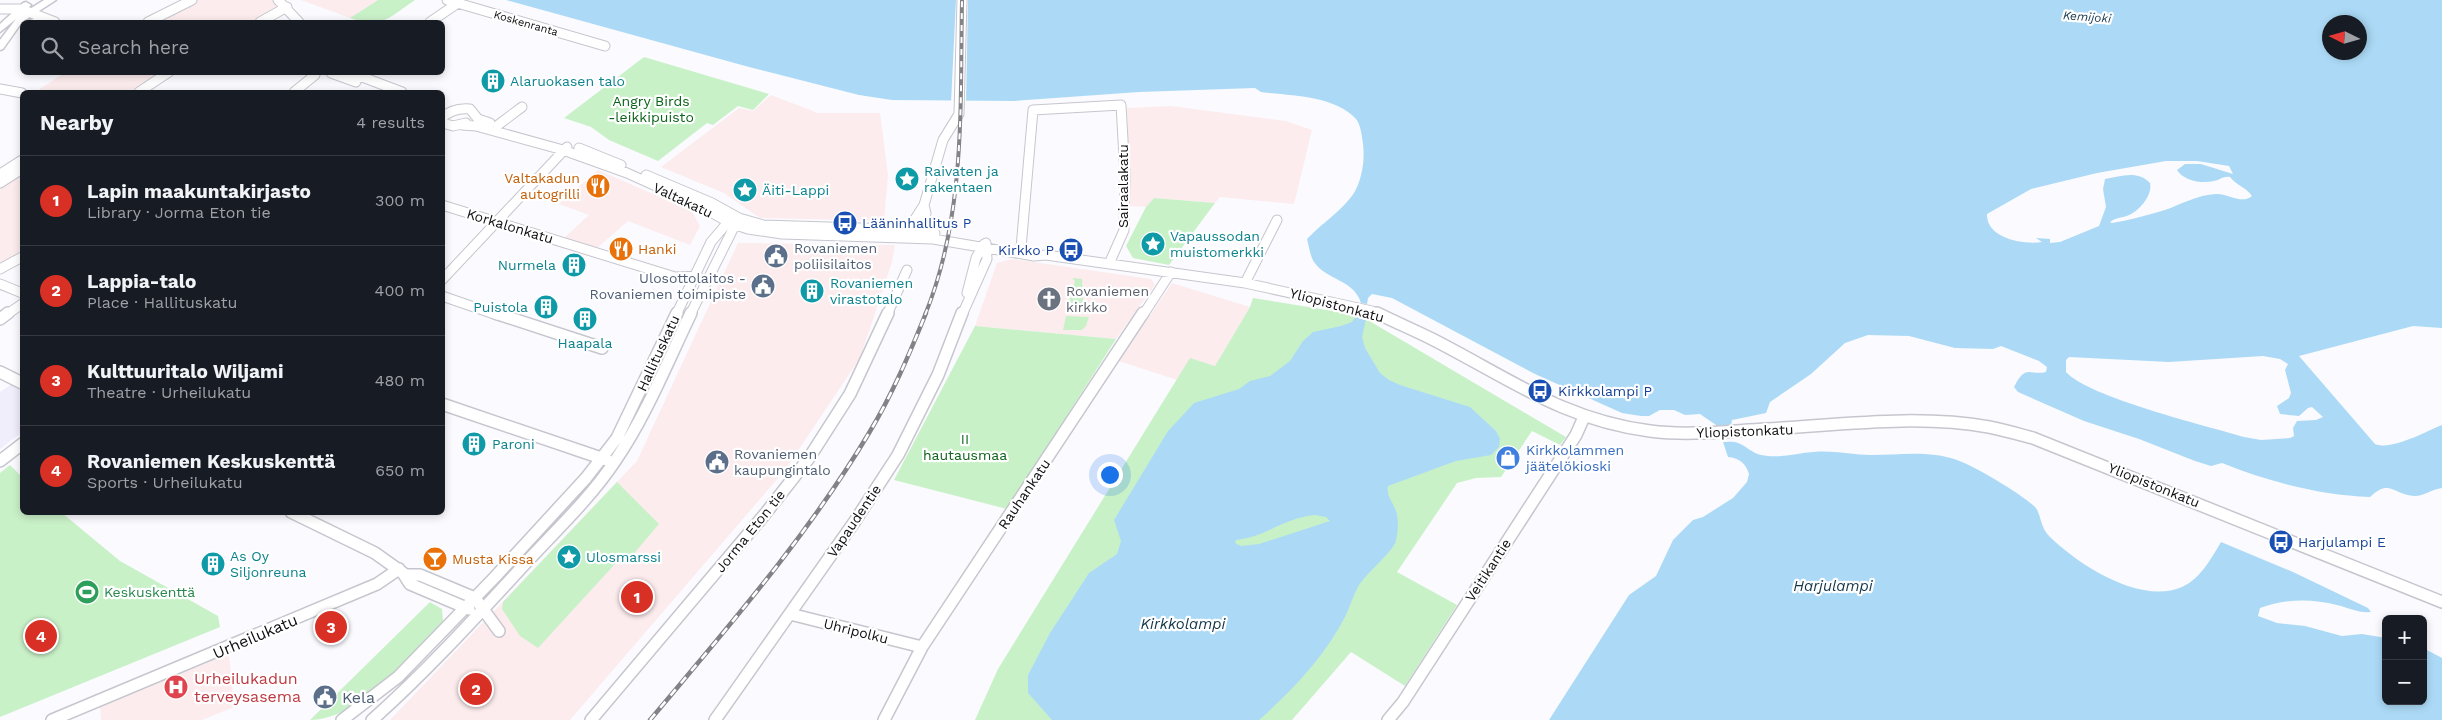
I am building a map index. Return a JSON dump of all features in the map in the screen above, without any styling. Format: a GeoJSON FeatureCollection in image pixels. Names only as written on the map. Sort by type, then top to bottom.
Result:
{"type":"FeatureCollection","features":[{"type":"Feature","properties":{"kind":"main road"},"geometry":{"type":"LineString","coordinates":[[0,29],[35,0]]}},
{"type":"Feature","properties":{"kind":"main road"},"geometry":{"type":"LineString","coordinates":[[20,20],[25,10],[51,0]]}},
{"type":"Feature","properties":{"kind":"main road"},"geometry":{"type":"LineString","coordinates":[[3,43],[20,21]]}},
{"type":"Feature","properties":{"kind":"main road"},"geometry":{"type":"LineString","coordinates":[[3,43],[20,28]]}},
{"type":"Feature","properties":{"kind":"street"},"geometry":{"type":"LineString","coordinates":[[152,20],[192,0]]}},
{"type":"Feature","properties":{"kind":"street"},"geometry":{"type":"LineString","coordinates":[[278,0],[287,7],[297,20]]}},
{"type":"Feature","properties":{"kind":"street","name":"Koskenranta"},"geometry":{"type":"LineString","coordinates":[[447,0],[605,46]]}},
{"type":"Feature","properties":{"kind":"street"},"geometry":{"type":"LineString","coordinates":[[910,234],[924,205],[943,140],[958,114],[962,0]]}},
{"type":"Feature","properties":{"kind":"street"},"geometry":{"type":"LineString","coordinates":[[433,20],[458,3]]}},
{"type":"Feature","properties":{"kind":"street"},"geometry":{"type":"LineString","coordinates":[[264,20],[287,7]]}},
{"type":"Feature","properties":{"kind":"street"},"geometry":{"type":"LineString","coordinates":[[0,8],[25,10],[50,20]]}},
{"type":"Feature","properties":{"kind":"street"},"geometry":{"type":"LineString","coordinates":[[142,90],[165,75]]}},
{"type":"Feature","properties":{"kind":"street"},"geometry":{"type":"LineString","coordinates":[[296,90],[312,75]]}},
{"type":"Feature","properties":{"kind":"street"},"geometry":{"type":"LineString","coordinates":[[337,75],[379,90]]}},
{"type":"Feature","properties":{"kind":"street"},"geometry":{"type":"LineString","coordinates":[[359,75],[397,90]]}},
{"type":"Feature","properties":{"kind":"street"},"geometry":{"type":"LineString","coordinates":[[0,89],[20,93]]}},
{"type":"Feature","properties":{"kind":"street","name":"Sairaalakatu"},"geometry":{"type":"LineString","coordinates":[[1021,248],[1033,110],[1121,106],[1125,175],[1124,230],[1109,264]]}},
{"type":"Feature","properties":{"kind":"street"},"geometry":{"type":"LineString","coordinates":[[498,125],[522,107]]}},
{"type":"Feature","properties":{"kind":"street"},"geometry":{"type":"LineString","coordinates":[[445,108],[454,110]]}},
{"type":"Feature","properties":{"kind":"street","name":"Valtakatu"},"geometry":{"type":"LineString","coordinates":[[454,110],[470,109],[478,119],[567,148],[697,197],[734,222],[770,233],[910,234],[921,231]]}},
{"type":"Feature","properties":{"kind":"street"},"geometry":{"type":"LineString","coordinates":[[445,121],[454,110]]}},
{"type":"Feature","properties":{"kind":"street"},"geometry":{"type":"LineString","coordinates":[[445,122],[462,124],[474,115]]}},
{"type":"Feature","properties":{"kind":"street","name":"Valtakatu"},"geometry":{"type":"LineString","coordinates":[[462,124],[567,148]]}},
{"type":"Feature","properties":{"kind":"street"},"geometry":{"type":"LineString","coordinates":[[445,277],[567,148]]}},
{"type":"Feature","properties":{"kind":"street"},"geometry":{"type":"LineString","coordinates":[[0,174],[20,161]]}},
{"type":"Feature","properties":{"kind":"street"},"geometry":{"type":"LineString","coordinates":[[0,183],[20,170]]}},
{"type":"Feature","properties":{"kind":"street"},"geometry":{"type":"LineString","coordinates":[[921,231],[926,213],[924,205]]}},
{"type":"Feature","properties":{"kind":"street","name":"Korkalonkatu"},"geometry":{"type":"LineString","coordinates":[[445,206],[676,278],[692,278]]}},
{"type":"Feature","properties":{"kind":"street"},"geometry":{"type":"LineString","coordinates":[[1245,283],[1277,220]]}},
{"type":"Feature","properties":{"kind":"street","name":"Hallituskatu"},"geometry":{"type":"LineString","coordinates":[[342,720],[398,677],[578,489],[616,438],[653,365],[664,356],[712,271],[734,222]]}},
{"type":"Feature","properties":{"kind":"street","name":"Hallituskatu"},"geometry":{"type":"LineString","coordinates":[[372,720],[399,696],[482,610],[592,492],[615,462],[635,430],[692,278],[711,242],[734,222]]}},
{"type":"Feature","properties":{"kind":"street","name":"Yliopistonkatu"},"geometry":{"type":"LineString","coordinates":[[921,231],[1034,256],[1046,254],[1245,283],[1340,302],[1372,311],[1442,344],[1534,395],[1584,417],[1636,429],[1719,433],[1917,422],[1988,427],[2014,433],[2063,448],[2442,602]]}},
{"type":"Feature","properties":{"kind":"street","name":"Yliopistonkatu"},"geometry":{"type":"LineString","coordinates":[[910,234],[985,246],[1021,248],[1041,251],[1046,254]]}},
{"type":"Feature","properties":{"kind":"street","name":"Vapaudentie"},"geometry":{"type":"LineString","coordinates":[[715,720],[790,614],[898,454],[938,375],[965,307],[988,260],[985,246]]}},
{"type":"Feature","properties":{"kind":"street"},"geometry":{"type":"LineString","coordinates":[[0,269],[20,258]]}},
{"type":"Feature","properties":{"kind":"street","name":"Jorma Eton tie"},"geometry":{"type":"LineString","coordinates":[[591,720],[765,514],[808,458],[850,394],[876,344],[907,270]]}},
{"type":"Feature","properties":{"kind":"street"},"geometry":{"type":"LineString","coordinates":[[692,278],[712,271]]}},
{"type":"Feature","properties":{"kind":"street","name":"Rauhankatu"},"geometry":{"type":"LineString","coordinates":[[884,720],[922,648],[1171,272]]}},
{"type":"Feature","properties":{"kind":"street"},"geometry":{"type":"LineString","coordinates":[[0,284],[20,292]]}},
{"type":"Feature","properties":{"kind":"street"},"geometry":{"type":"LineString","coordinates":[[445,297],[488,310],[504,318],[602,348]]}},
{"type":"Feature","properties":{"kind":"street"},"geometry":{"type":"LineString","coordinates":[[0,319],[20,305]]}},
{"type":"Feature","properties":{"kind":"street"},"geometry":{"type":"LineString","coordinates":[[0,372],[20,382]]}},
{"type":"Feature","properties":{"kind":"street"},"geometry":{"type":"LineString","coordinates":[[445,405],[615,462]]}},
{"type":"Feature","properties":{"kind":"street","name":"Veitikantie"},"geometry":{"type":"LineString","coordinates":[[1388,720],[1414,686],[1576,434],[1584,417]]}},
{"type":"Feature","properties":{"kind":"street"},"geometry":{"type":"LineString","coordinates":[[0,461],[20,446]]}},
{"type":"Feature","properties":{"kind":"street"},"geometry":{"type":"LineString","coordinates":[[296,515],[381,556],[402,572],[410,584],[464,609],[482,610],[489,614],[499,631]]}},
{"type":"Feature","properties":{"kind":"street"},"geometry":{"type":"LineString","coordinates":[[402,572],[420,575],[475,598],[482,610]]}},
{"type":"Feature","properties":{"kind":"street","name":"Urheilukatu"},"geometry":{"type":"LineString","coordinates":[[52,720],[402,572]]}},
{"type":"Feature","properties":{"kind":"street","name":"Uhripolku"},"geometry":{"type":"LineString","coordinates":[[790,614],[922,648]]}},
{"type":"Feature","properties":{"kind":"shaded area"},"geometry":{"type":"Polygon","coordinates":[[[195,0],[276,0],[281,8],[260,20],[155,20],[195,0]]]}},
{"type":"Feature","properties":{"kind":"shaded area"},"geometry":{"type":"Polygon","coordinates":[[[301,0],[378,0],[350,18],[301,0]]]}},
{"type":"Feature","properties":{"kind":"shaded area"},"geometry":{"type":"Polygon","coordinates":[[[61,75],[157,75],[132,90],[38,90],[61,75]]]}},
{"type":"Feature","properties":{"kind":"shaded area"},"geometry":{"type":"Polygon","coordinates":[[[771,95],[818,113],[880,113],[888,175],[884,221],[760,218],[724,193],[661,167],[739,108],[753,111],[771,95]]]}},
{"type":"Feature","properties":{"kind":"shaded area"},"geometry":{"type":"Polygon","coordinates":[[[1171,106],[1286,121],[1312,130],[1294,204],[1220,197],[1215,203],[1154,198],[1146,207],[1130,206],[1127,108],[1171,106]]]}},
{"type":"Feature","properties":{"kind":"shaded area"},"geometry":{"type":"Polygon","coordinates":[[[20,166],[20,256],[0,267],[0,179],[20,166]]]}},
{"type":"Feature","properties":{"kind":"shaded area"},"geometry":{"type":"Polygon","coordinates":[[[598,170],[692,211],[700,226],[690,245],[628,221],[597,248],[564,238],[589,215],[559,204],[598,170]]]}},
{"type":"Feature","properties":{"kind":"shaded area"},"geometry":{"type":"Polygon","coordinates":[[[738,243],[895,245],[892,262],[860,358],[785,470],[570,720],[390,720],[637,461],[738,243]]]}},
{"type":"Feature","properties":{"kind":"shaded area"},"geometry":{"type":"Polygon","coordinates":[[[1012,259],[1151,279],[1155,285],[1116,339],[975,326],[997,263],[1012,259]]]}},
{"type":"Feature","properties":{"kind":"shaded area"},"geometry":{"type":"Polygon","coordinates":[[[1172,283],[1250,307],[1215,366],[1190,359],[1177,380],[1119,361],[1172,283]]]}},
{"type":"Feature","properties":{"kind":"shaded area"},"geometry":{"type":"Polygon","coordinates":[[[12,384],[20,387],[20,434],[0,449],[0,392],[12,384]]]}},
{"type":"Feature","properties":{"kind":"shaded area"},"geometry":{"type":"Polygon","coordinates":[[[229,654],[234,707],[202,720],[101,720],[100,707],[229,654]]]}},
{"type":"Feature","properties":{"kind":"green space"},"geometry":{"type":"Polygon","coordinates":[[[378,0],[415,0],[385,20],[357,20],[350,18],[378,0]]]}},
{"type":"Feature","properties":{"kind":"green space","name":"Angry Birds -leikkipuisto"},"geometry":{"type":"Polygon","coordinates":[[[644,57],[769,94],[753,110],[738,106],[713,125],[707,123],[658,161],[609,140],[591,127],[564,118],[644,57]]]}},
{"type":"Feature","properties":{"kind":"green space"},"geometry":{"type":"Polygon","coordinates":[[[1154,198],[1215,203],[1169,265],[1133,258],[1126,246],[1146,207],[1154,198]]]}},
{"type":"Feature","properties":{"kind":"green space"},"geometry":{"type":"Polygon","coordinates":[[[1072,278],[1082,279],[1083,300],[1089,310],[1088,314],[1066,312],[1075,281],[1072,278]]]}},
{"type":"Feature","properties":{"kind":"green space","name":"Kirkkolampi"},"geometry":{"type":"Polygon","coordinates":[[[1253,298],[1351,314],[1366,319],[1566,437],[1560,445],[1532,431],[1501,477],[1476,478],[1457,483],[1397,572],[1457,605],[1405,686],[1351,652],[1292,720],[975,720],[998,669],[1190,358],[1215,366],[1250,307],[1253,298]]]}},
{"type":"Feature","properties":{"kind":"green space"},"geometry":{"type":"Polygon","coordinates":[[[1066,316],[1089,317],[1086,326],[1082,330],[1063,330],[1066,316]]]}},
{"type":"Feature","properties":{"kind":"green space","name":"II hautausmaa"},"geometry":{"type":"Polygon","coordinates":[[[975,326],[1116,339],[1007,509],[894,480],[975,326]]]}},
{"type":"Feature","properties":{"kind":"green space","name":"Keskuskenttä"},"geometry":{"type":"Polygon","coordinates":[[[10,465],[20,475],[20,515],[64,515],[120,561],[218,616],[220,627],[0,717],[0,473],[10,465]]]}},
{"type":"Feature","properties":{"kind":"green space"},"geometry":{"type":"Polygon","coordinates":[[[617,482],[659,524],[625,564],[615,564],[538,648],[520,636],[502,609],[503,602],[617,482]]]}},
{"type":"Feature","properties":{"kind":"green space"},"geometry":{"type":"Polygon","coordinates":[[[430,602],[442,609],[443,621],[400,667],[383,683],[347,709],[329,717],[310,720],[430,602]]]}},
{"type":"Feature","properties":{"kind":"water","name":"Kemijoki"},"geometry":{"type":"Polygon","coordinates":[[[506,0],[2442,0],[2442,328],[2413,326],[2299,356],[2375,444],[2390,445],[2399,443],[2442,425],[2442,488],[2415,496],[2387,488],[2377,491],[2370,497],[2351,496],[2332,494],[2276,482],[2222,463],[2211,466],[2084,421],[2018,392],[2014,387],[2022,375],[2028,372],[2046,372],[2047,367],[2039,361],[2001,346],[1993,349],[1955,348],[1909,336],[1868,335],[1845,343],[1811,374],[1770,402],[1766,413],[1732,420],[1731,426],[1719,427],[1700,414],[1685,415],[1674,410],[1660,410],[1649,416],[1622,413],[1535,374],[1392,298],[1372,294],[1368,298],[1367,304],[1361,303],[1353,289],[1319,268],[1313,260],[1307,239],[1344,206],[1354,193],[1361,176],[1363,163],[1364,150],[1358,122],[1347,111],[1336,105],[1311,98],[1261,92],[1255,88],[1139,92],[1014,101],[892,100],[859,95],[749,67],[506,0]],[[2166,161],[2097,173],[2031,189],[1987,214],[1988,222],[1992,229],[1999,234],[2016,241],[2042,242],[2036,238],[2050,239],[2050,243],[2060,242],[2099,226],[2106,207],[2103,189],[2105,179],[2123,176],[2140,176],[2150,183],[2150,188],[2147,197],[2137,210],[2110,222],[2112,223],[2159,212],[2209,195],[2220,194],[2239,199],[2252,196],[2230,177],[2209,182],[2199,182],[2184,177],[2177,170],[2185,164],[2201,164],[2233,174],[2229,166],[2197,161],[2166,161]],[[2263,356],[2169,362],[2069,357],[2066,360],[2066,372],[2078,382],[2122,401],[2149,410],[2244,437],[2261,440],[2290,438],[2294,436],[2293,428],[2297,421],[2316,420],[2323,417],[2312,407],[2299,416],[2280,414],[2277,406],[2289,398],[2291,393],[2285,370],[2288,364],[2280,359],[2263,356]]]}},
{"type":"Feature","properties":{"kind":"water","name":"Kirkkolampi"},"geometry":{"type":"Polygon","coordinates":[[[1356,316],[1366,319],[1362,337],[1365,348],[1380,373],[1400,385],[1470,407],[1496,431],[1500,439],[1499,447],[1491,455],[1456,461],[1388,486],[1389,496],[1398,518],[1394,546],[1358,587],[1338,630],[1318,658],[1284,697],[1259,720],[1052,720],[1028,693],[1028,675],[1050,633],[1089,573],[1117,554],[1121,541],[1114,520],[1168,431],[1194,403],[1239,389],[1250,381],[1270,376],[1290,361],[1303,341],[1313,332],[1352,322],[1356,316]],[[1315,515],[1293,520],[1256,535],[1236,540],[1235,543],[1241,546],[1259,544],[1330,521],[1326,517],[1315,515]]]}},
{"type":"Feature","properties":{"kind":"water","name":"Harjulampi"},"geometry":{"type":"Polygon","coordinates":[[[1723,442],[1736,442],[1758,454],[1768,456],[1821,452],[1871,455],[1925,454],[1957,460],[1998,481],[2028,501],[2037,510],[2042,525],[2050,537],[2093,570],[2129,586],[2148,591],[2165,591],[2182,587],[2194,579],[2204,568],[2221,542],[2293,572],[2368,608],[2371,612],[2358,611],[2327,603],[2298,600],[2260,608],[2258,616],[2277,623],[2305,626],[2342,636],[2362,634],[2382,637],[2382,705],[2427,705],[2427,650],[2442,658],[2442,720],[1549,720],[1629,595],[1656,576],[1673,540],[1693,520],[1703,517],[1733,498],[1747,482],[1749,474],[1746,467],[1739,460],[1728,457],[1723,442]]]}},
{"type":"Feature","properties":{"kind":"pier"},"geometry":{"type":"Polygon","coordinates":[[[956,0],[968,0],[966,103],[951,103],[956,0]]]}},
{"type":"Feature","properties":{"kind":"railway"},"geometry":{"type":"LineString","coordinates":[[925,315],[938,277],[948,238],[954,199],[960,119],[962,0]]}},
{"type":"Feature","properties":{"kind":"railway"},"geometry":{"type":"LineString","coordinates":[[650,720],[765,581],[845,471],[869,433],[893,389],[926,313]]}},
{"type":"Feature","properties":{"kind":"place","name":"Alaruokasen talo"},"geometry":{"type":"Point","coordinates":[493,81]}},
{"type":"Feature","properties":{"kind":"place","name":"Raivaten ja rakentaen"},"geometry":{"type":"Point","coordinates":[907,179]}},
{"type":"Feature","properties":{"kind":"place","name":"Valtakadun autogrilli"},"geometry":{"type":"Point","coordinates":[598,186]}},
{"type":"Feature","properties":{"kind":"place","name":"Äiti-Lappi"},"geometry":{"type":"Point","coordinates":[745,190]}},
{"type":"Feature","properties":{"kind":"place","name":"Lääninhallitus P"},"geometry":{"type":"Point","coordinates":[845,223]}},
{"type":"Feature","properties":{"kind":"place","name":"Vapaussodan muistomerkki"},"geometry":{"type":"Point","coordinates":[1153,244]}},
{"type":"Feature","properties":{"kind":"place","name":"Hanki"},"geometry":{"type":"Point","coordinates":[621,249]}},
{"type":"Feature","properties":{"kind":"place","name":"Kirkko P"},"geometry":{"type":"Point","coordinates":[1071,250]}},
{"type":"Feature","properties":{"kind":"place","name":"Rovaniemen poliisilaitos"},"geometry":{"type":"Point","coordinates":[776,256]}},
{"type":"Feature","properties":{"kind":"place","name":"Nurmela"},"geometry":{"type":"Point","coordinates":[574,265]}},
{"type":"Feature","properties":{"kind":"place","name":"Ulosottolaitos - Rovaniemen toimipiste"},"geometry":{"type":"Point","coordinates":[763,286]}},
{"type":"Feature","properties":{"kind":"place","name":"Rovaniemen virastotalo"},"geometry":{"type":"Point","coordinates":[812,291]}},
{"type":"Feature","properties":{"kind":"place","name":"Rovaniemen kirkko"},"geometry":{"type":"Point","coordinates":[1049,299]}},
{"type":"Feature","properties":{"kind":"place","name":"Puistola"},"geometry":{"type":"Point","coordinates":[546,307]}},
{"type":"Feature","properties":{"kind":"place","name":"Haapala"},"geometry":{"type":"Point","coordinates":[585,319]}},
{"type":"Feature","properties":{"kind":"place","name":"Kirkkolampi P"},"geometry":{"type":"Point","coordinates":[1540,391]}},
{"type":"Feature","properties":{"kind":"place","name":"Paroni"},"geometry":{"type":"Point","coordinates":[474,444]}},
{"type":"Feature","properties":{"kind":"place","name":"Kirkkolammen jäätelökioski"},"geometry":{"type":"Point","coordinates":[1508,458]}},
{"type":"Feature","properties":{"kind":"place","name":"Rovaniemen kaupungintalo"},"geometry":{"type":"Point","coordinates":[717,462]}},
{"type":"Feature","properties":{"kind":"place","name":"Harjulampi E"},"geometry":{"type":"Point","coordinates":[2281,542]}},
{"type":"Feature","properties":{"kind":"place","name":"Ulosmarssi"},"geometry":{"type":"Point","coordinates":[569,557]}},
{"type":"Feature","properties":{"kind":"place","name":"Musta Kissa"},"geometry":{"type":"Point","coordinates":[435,559]}},
{"type":"Feature","properties":{"kind":"place","name":"As Oy Siljonreuna"},"geometry":{"type":"Point","coordinates":[213,564]}},
{"type":"Feature","properties":{"kind":"place","name":"Keskuskenttä"},"geometry":{"type":"Point","coordinates":[87,592]}},
{"type":"Feature","properties":{"kind":"place","name":"Lapin maakuntakirjasto"},"geometry":{"type":"Point","coordinates":[637,597]}},
{"type":"Feature","properties":{"kind":"place","name":"Kulttuuritalo Wiljami"},"geometry":{"type":"Point","coordinates":[331,627]}},
{"type":"Feature","properties":{"kind":"place","name":"Rovaniemen Keskuskenttä"},"geometry":{"type":"Point","coordinates":[41,636]}},
{"type":"Feature","properties":{"kind":"place","name":"Urheilukadun terveysasema"},"geometry":{"type":"Point","coordinates":[176,687]}},
{"type":"Feature","properties":{"kind":"place","name":"Lappia-talo"},"geometry":{"type":"Point","coordinates":[476,689]}},
{"type":"Feature","properties":{"kind":"place","name":"Kela"},"geometry":{"type":"Point","coordinates":[325,697]}}]}
